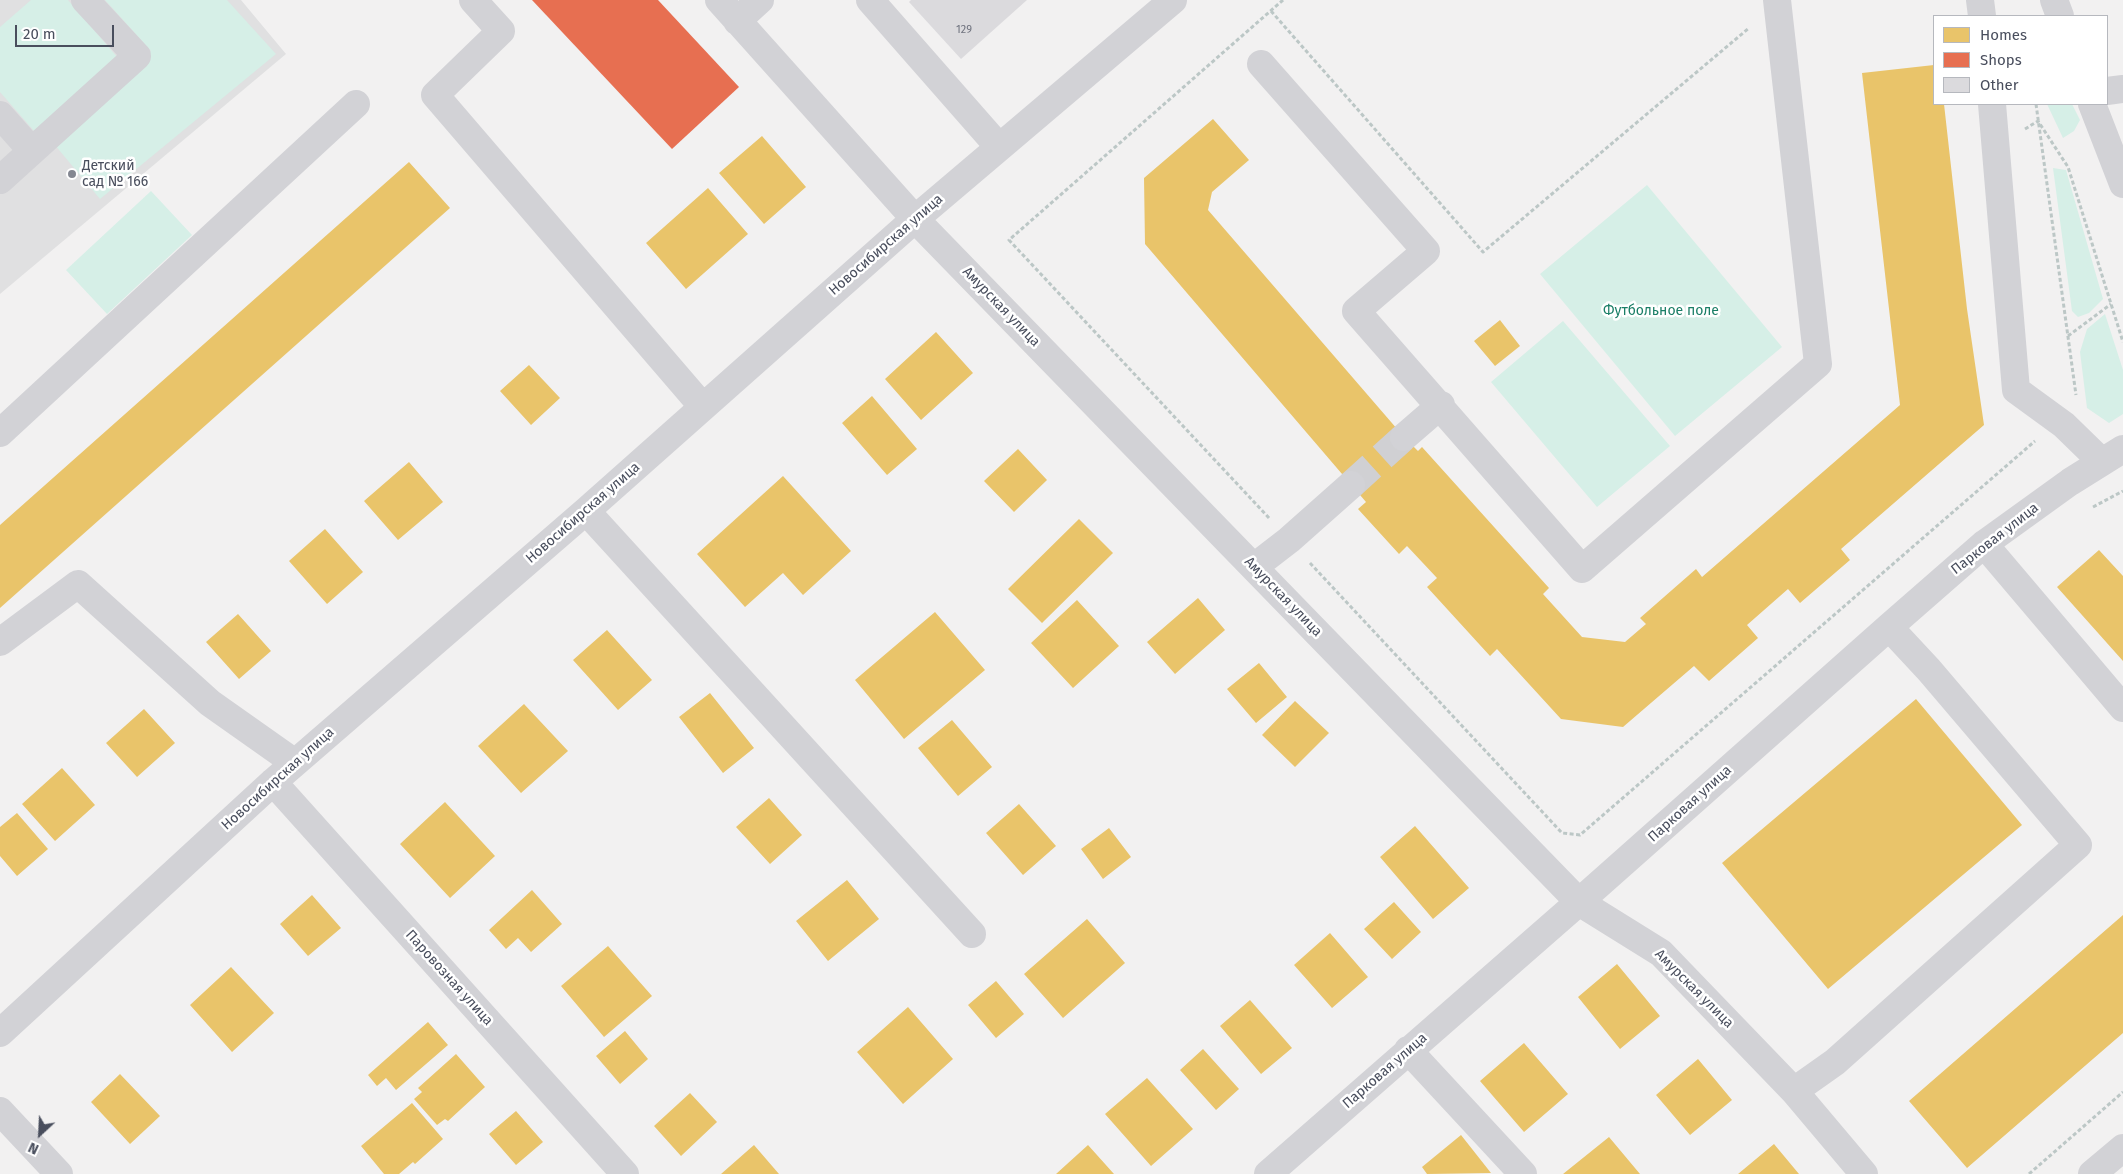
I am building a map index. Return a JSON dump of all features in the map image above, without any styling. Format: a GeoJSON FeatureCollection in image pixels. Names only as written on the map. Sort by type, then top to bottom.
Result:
{"type":"FeatureCollection","features":[{"type":"Feature","properties":{"kind":"street"},"geometry":{"type":"LineString","coordinates":[[0,180],[137,56],[86,0]]}},
{"type":"Feature","properties":{"kind":"street"},"geometry":{"type":"LineString","coordinates":[[473,0],[501,31],[435,95],[703,407]]}},
{"type":"Feature","properties":{"kind":"street","name":"Амурская улица"},"geometry":{"type":"LineString","coordinates":[[719,0],[915,219],[1579,902],[1661,953],[1794,1091],[1864,1174]]}},
{"type":"Feature","properties":{"kind":"street"},"geometry":{"type":"LineString","coordinates":[[737,21],[760,0]]}},
{"type":"Feature","properties":{"kind":"street"},"geometry":{"type":"LineString","coordinates":[[870,0],[998,147]]}},
{"type":"Feature","properties":{"kind":"street","name":"Новосибирская улица"},"geometry":{"type":"LineString","coordinates":[[0,1033],[272,782],[586,511],[915,219],[1173,0]]}},
{"type":"Feature","properties":{"kind":"street"},"geometry":{"type":"LineString","coordinates":[[1980,0],[1982,15]]}},
{"type":"Feature","properties":{"kind":"street"},"geometry":{"type":"LineString","coordinates":[[2054,0],[2060,15]]}},
{"type":"Feature","properties":{"kind":"street"},"geometry":{"type":"LineString","coordinates":[[1261,64],[1426,251],[1356,311],[1582,569],[1818,364],[1777,2]]}},
{"type":"Feature","properties":{"kind":"street"},"geometry":{"type":"LineString","coordinates":[[2108,91],[2123,89]]}},
{"type":"Feature","properties":{"kind":"street"},"geometry":{"type":"LineString","coordinates":[[0,433],[356,104]]}},
{"type":"Feature","properties":{"kind":"street"},"geometry":{"type":"LineString","coordinates":[[1992,105],[2016,390],[2064,425],[2113,456]]}},
{"type":"Feature","properties":{"kind":"street"},"geometry":{"type":"LineString","coordinates":[[2092,105],[2123,184]]}},
{"type":"Feature","properties":{"kind":"street"},"geometry":{"type":"LineString","coordinates":[[0,114],[32,151]]}},
{"type":"Feature","properties":{"kind":"street"},"geometry":{"type":"LineString","coordinates":[[1404,437],[1441,406]]}},
{"type":"Feature","properties":{"kind":"street","name":"Парковая улица"},"geometry":{"type":"LineString","coordinates":[[1268,1174],[1984,544],[2070,482],[2113,456]]}},
{"type":"Feature","properties":{"kind":"street"},"geometry":{"type":"LineString","coordinates":[[1254,567],[1289,540],[1351,485]]}},
{"type":"Feature","properties":{"kind":"street"},"geometry":{"type":"LineString","coordinates":[[586,511],[972,934]]}},
{"type":"Feature","properties":{"kind":"street"},"geometry":{"type":"LineString","coordinates":[[1984,544],[2123,708]]}},
{"type":"Feature","properties":{"kind":"street"},"geometry":{"type":"LineString","coordinates":[[0,642],[78,584],[210,703],[295,763]]}},
{"type":"Feature","properties":{"kind":"street"},"geometry":{"type":"LineString","coordinates":[[1794,1091],[1835,1062],[2078,845],[1929,670],[1889,626]]}},
{"type":"Feature","properties":{"kind":"street","name":"Паровозная улица"},"geometry":{"type":"LineString","coordinates":[[272,782],[625,1174]]}},
{"type":"Feature","properties":{"kind":"street"},"geometry":{"type":"LineString","coordinates":[[1408,1050],[1523,1174]]}},
{"type":"Feature","properties":{"kind":"street"},"geometry":{"type":"LineString","coordinates":[[0,1111],[59,1174]]}},
{"type":"Feature","properties":{"kind":"street"},"geometry":{"type":"LineString","coordinates":[[2092,1174],[2123,1148]]}},
{"type":"Feature","properties":{"kind":"path"},"geometry":{"type":"LineString","coordinates":[[1009,240],[1283,0]]}},
{"type":"Feature","properties":{"kind":"path"},"geometry":{"type":"LineString","coordinates":[[1271,11],[1484,252],[1777,2]]}},
{"type":"Feature","properties":{"kind":"path"},"geometry":{"type":"LineString","coordinates":[[1997,147],[2038,121],[2068,166],[2123,342]]}},
{"type":"Feature","properties":{"kind":"path"},"geometry":{"type":"LineString","coordinates":[[2068,337],[2111,304]]}},
{"type":"Feature","properties":{"kind":"path"},"geometry":{"type":"LineString","coordinates":[[2029,1174],[2123,1092]]}},
{"type":"Feature","properties":{"kind":"shaded area","name":"Детский сад № 166"},"geometry":{"type":"Polygon","coordinates":[[[0,0],[241,0],[286,54],[0,294],[0,0]]]}},
{"type":"Feature","properties":{"kind":"green space"},"geometry":{"type":"Polygon","coordinates":[[[31,0],[68,0],[118,58],[34,131],[0,92],[0,27],[31,0]]]}},
{"type":"Feature","properties":{"kind":"green space"},"geometry":{"type":"Polygon","coordinates":[[[105,0],[227,0],[276,54],[100,199],[54,144],[151,51],[105,0]]]}},
{"type":"Feature","properties":{"kind":"green space"},"geometry":{"type":"Polygon","coordinates":[[[2047,105],[2072,105],[2080,120],[2074,131],[2063,138],[2047,105]]]}},
{"type":"Feature","properties":{"kind":"green space"},"geometry":{"type":"Polygon","coordinates":[[[2053,168],[2066,170],[2103,299],[2089,313],[2078,317],[2072,311],[2053,168]]]}},
{"type":"Feature","properties":{"kind":"green space","name":"Футбольное поле"},"geometry":{"type":"Polygon","coordinates":[[[1647,185],[1782,347],[1675,436],[1540,274],[1647,185]]]}},
{"type":"Feature","properties":{"kind":"green space"},"geometry":{"type":"Polygon","coordinates":[[[151,191],[192,235],[107,314],[66,270],[151,191]]]}},
{"type":"Feature","properties":{"kind":"green space"},"geometry":{"type":"Polygon","coordinates":[[[2105,314],[2123,370],[2123,414],[2109,423],[2087,408],[2080,352],[2087,329],[2105,314]]]}},
{"type":"Feature","properties":{"kind":"green space"},"geometry":{"type":"Polygon","coordinates":[[[1563,321],[1670,446],[1597,507],[1491,382],[1563,321]]]}},
{"type":"Feature","properties":{"kind":"building: Homes"},"geometry":{"type":"Polygon","coordinates":[[[1933,65],[1933,105],[1944,105],[1967,309],[1984,425],[1841,549],[1850,560],[1800,603],[1788,589],[1747,625],[1758,638],[1709,681],[1694,666],[1623,727],[1561,719],[1497,649],[1490,656],[1427,587],[1437,578],[1407,546],[1399,554],[1358,509],[1366,502],[1145,244],[1144,178],[1213,119],[1249,160],[1212,192],[1208,210],[1404,437],[1418,451],[1422,447],[1549,588],[1543,594],[1582,637],[1625,642],[1646,624],[1640,618],[1696,569],[1702,577],[1900,405],[1862,73],[1933,65]]]}},
{"type":"Feature","properties":{"kind":"building: Homes"},"geometry":{"type":"Polygon","coordinates":[[[762,136],[806,187],[764,224],[719,173],[762,136]]]}},
{"type":"Feature","properties":{"kind":"building: Homes"},"geometry":{"type":"Polygon","coordinates":[[[409,162],[450,208],[0,608],[0,525],[409,162]]]}},
{"type":"Feature","properties":{"kind":"building: Homes"},"geometry":{"type":"Polygon","coordinates":[[[708,188],[748,234],[686,289],[646,243],[708,188]]]}},
{"type":"Feature","properties":{"kind":"building: Homes"},"geometry":{"type":"Polygon","coordinates":[[[1500,320],[1520,346],[1495,366],[1474,341],[1500,320]]]}},
{"type":"Feature","properties":{"kind":"building: Homes"},"geometry":{"type":"Polygon","coordinates":[[[936,332],[973,373],[921,420],[885,379],[936,332]]]}},
{"type":"Feature","properties":{"kind":"building: Homes"},"geometry":{"type":"Polygon","coordinates":[[[529,365],[560,398],[531,425],[500,391],[529,365]]]}},
{"type":"Feature","properties":{"kind":"building: Homes"},"geometry":{"type":"Polygon","coordinates":[[[872,396],[917,449],[887,475],[842,423],[872,396]]]}},
{"type":"Feature","properties":{"kind":"building: Homes"},"geometry":{"type":"Polygon","coordinates":[[[1018,449],[1047,480],[1014,512],[984,481],[1018,449]]]}},
{"type":"Feature","properties":{"kind":"building: Homes"},"geometry":{"type":"Polygon","coordinates":[[[409,462],[443,502],[398,540],[364,501],[409,462]]]}},
{"type":"Feature","properties":{"kind":"building: Homes"},"geometry":{"type":"Polygon","coordinates":[[[783,476],[851,551],[803,595],[783,573],[745,607],[697,554],[783,476]]]}},
{"type":"Feature","properties":{"kind":"building: Homes"},"geometry":{"type":"Polygon","coordinates":[[[1079,519],[1113,553],[1042,623],[1008,589],[1079,519]]]}},
{"type":"Feature","properties":{"kind":"building: Homes"},"geometry":{"type":"Polygon","coordinates":[[[325,529],[363,572],[327,604],[289,561],[325,529]]]}},
{"type":"Feature","properties":{"kind":"building: Homes"},"geometry":{"type":"Polygon","coordinates":[[[2099,550],[2123,576],[2123,661],[2057,587],[2099,550]]]}},
{"type":"Feature","properties":{"kind":"building: Homes"},"geometry":{"type":"Polygon","coordinates":[[[1198,598],[1225,630],[1175,674],[1147,642],[1198,598]]]}},
{"type":"Feature","properties":{"kind":"building: Homes"},"geometry":{"type":"Polygon","coordinates":[[[1077,600],[1119,646],[1073,688],[1031,643],[1077,600]]]}},
{"type":"Feature","properties":{"kind":"building: Homes"},"geometry":{"type":"Polygon","coordinates":[[[935,612],[985,670],[904,739],[855,680],[935,612]]]}},
{"type":"Feature","properties":{"kind":"building: Homes"},"geometry":{"type":"Polygon","coordinates":[[[238,614],[271,651],[239,679],[206,642],[238,614]]]}},
{"type":"Feature","properties":{"kind":"building: Homes"},"geometry":{"type":"Polygon","coordinates":[[[607,630],[652,680],[618,710],[573,660],[607,630]]]}},
{"type":"Feature","properties":{"kind":"building: Homes"},"geometry":{"type":"Polygon","coordinates":[[[1259,663],[1287,697],[1256,723],[1227,689],[1259,663]]]}},
{"type":"Feature","properties":{"kind":"building: Homes"},"geometry":{"type":"Polygon","coordinates":[[[710,693],[754,748],[723,773],[679,717],[710,693]]]}},
{"type":"Feature","properties":{"kind":"building: Homes"},"geometry":{"type":"Polygon","coordinates":[[[1916,699],[2022,825],[1828,989],[1722,863],[1916,699]]]}},
{"type":"Feature","properties":{"kind":"building: Homes"},"geometry":{"type":"Polygon","coordinates":[[[1295,701],[1329,733],[1295,767],[1262,735],[1295,701]]]}},
{"type":"Feature","properties":{"kind":"building: Homes"},"geometry":{"type":"Polygon","coordinates":[[[524,704],[568,751],[521,793],[478,746],[524,704]]]}},
{"type":"Feature","properties":{"kind":"building: Homes"},"geometry":{"type":"Polygon","coordinates":[[[144,709],[175,743],[137,777],[106,743],[144,709]]]}},
{"type":"Feature","properties":{"kind":"building: Homes"},"geometry":{"type":"Polygon","coordinates":[[[952,720],[992,767],[958,796],[918,748],[952,720]]]}},
{"type":"Feature","properties":{"kind":"building: Homes"},"geometry":{"type":"Polygon","coordinates":[[[62,768],[95,805],[55,841],[22,804],[62,768]]]}},
{"type":"Feature","properties":{"kind":"building: Homes"},"geometry":{"type":"Polygon","coordinates":[[[769,798],[802,835],[770,864],[736,827],[769,798]]]}},
{"type":"Feature","properties":{"kind":"building: Homes"},"geometry":{"type":"Polygon","coordinates":[[[445,802],[495,856],[450,898],[400,844],[445,802]]]}},
{"type":"Feature","properties":{"kind":"building: Homes"},"geometry":{"type":"Polygon","coordinates":[[[1019,804],[1056,846],[1023,875],[986,833],[1019,804]]]}},
{"type":"Feature","properties":{"kind":"building: Homes"},"geometry":{"type":"Polygon","coordinates":[[[17,813],[48,849],[17,876],[0,856],[0,827],[17,813]]]}},
{"type":"Feature","properties":{"kind":"building: Homes"},"geometry":{"type":"Polygon","coordinates":[[[1415,826],[1469,888],[1433,919],[1380,857],[1415,826]]]}},
{"type":"Feature","properties":{"kind":"building: Homes"},"geometry":{"type":"Polygon","coordinates":[[[1109,828],[1131,857],[1103,879],[1081,849],[1109,828]]]}},
{"type":"Feature","properties":{"kind":"building: Homes"},"geometry":{"type":"Polygon","coordinates":[[[847,880],[879,919],[828,961],[796,921],[847,880]]]}},
{"type":"Feature","properties":{"kind":"building: Homes"},"geometry":{"type":"Polygon","coordinates":[[[532,890],[562,924],[531,952],[518,938],[506,949],[489,930],[532,890]]]}},
{"type":"Feature","properties":{"kind":"building: Homes"},"geometry":{"type":"Polygon","coordinates":[[[312,895],[341,928],[308,956],[280,924],[312,895]]]}},
{"type":"Feature","properties":{"kind":"building: Homes"},"geometry":{"type":"Polygon","coordinates":[[[1394,902],[1421,932],[1392,959],[1364,929],[1394,902]]]}},
{"type":"Feature","properties":{"kind":"building: Homes"},"geometry":{"type":"Polygon","coordinates":[[[2123,915],[2123,1033],[1967,1168],[1909,1101],[2123,915]]]}},
{"type":"Feature","properties":{"kind":"building: Homes"},"geometry":{"type":"Polygon","coordinates":[[[1087,919],[1125,963],[1063,1018],[1024,974],[1087,919]]]}},
{"type":"Feature","properties":{"kind":"building: Homes"},"geometry":{"type":"Polygon","coordinates":[[[1330,933],[1368,977],[1332,1008],[1294,965],[1330,933]]]}},
{"type":"Feature","properties":{"kind":"building: Homes"},"geometry":{"type":"Polygon","coordinates":[[[608,946],[652,996],[604,1037],[561,986],[608,946]]]}},
{"type":"Feature","properties":{"kind":"building: Homes"},"geometry":{"type":"Polygon","coordinates":[[[1617,964],[1660,1016],[1620,1049],[1578,997],[1617,964]]]}},
{"type":"Feature","properties":{"kind":"building: Homes"},"geometry":{"type":"Polygon","coordinates":[[[231,967],[274,1013],[232,1052],[190,1005],[231,967]]]}},
{"type":"Feature","properties":{"kind":"building: Homes"},"geometry":{"type":"Polygon","coordinates":[[[996,981],[1024,1014],[996,1038],[968,1005],[996,981]]]}},
{"type":"Feature","properties":{"kind":"building: Homes"},"geometry":{"type":"Polygon","coordinates":[[[1250,1000],[1292,1048],[1261,1074],[1220,1026],[1250,1000]]]}},
{"type":"Feature","properties":{"kind":"building: Homes"},"geometry":{"type":"Polygon","coordinates":[[[908,1007],[953,1059],[903,1104],[857,1052],[908,1007]]]}},
{"type":"Feature","properties":{"kind":"building: Homes"},"geometry":{"type":"Polygon","coordinates":[[[428,1022],[448,1045],[396,1090],[386,1078],[377,1086],[368,1075],[428,1022]]]}},
{"type":"Feature","properties":{"kind":"building: Homes"},"geometry":{"type":"Polygon","coordinates":[[[625,1031],[648,1059],[620,1084],[596,1056],[625,1031]]]}},
{"type":"Feature","properties":{"kind":"building: Homes"},"geometry":{"type":"Polygon","coordinates":[[[1524,1043],[1568,1094],[1524,1132],[1480,1081],[1524,1043]]]}},
{"type":"Feature","properties":{"kind":"building: Homes"},"geometry":{"type":"Polygon","coordinates":[[[1203,1049],[1239,1089],[1216,1110],[1180,1070],[1203,1049]]]}},
{"type":"Feature","properties":{"kind":"building: Homes"},"geometry":{"type":"Polygon","coordinates":[[[456,1054],[485,1087],[448,1121],[445,1119],[437,1125],[414,1099],[422,1092],[418,1088],[456,1054]]]}},
{"type":"Feature","properties":{"kind":"building: Homes"},"geometry":{"type":"Polygon","coordinates":[[[1698,1059],[1732,1100],[1690,1135],[1656,1095],[1698,1059]]]}},
{"type":"Feature","properties":{"kind":"building: Homes"},"geometry":{"type":"Polygon","coordinates":[[[120,1074],[160,1116],[130,1144],[91,1102],[120,1074]]]}},
{"type":"Feature","properties":{"kind":"building: Homes"},"geometry":{"type":"Polygon","coordinates":[[[1147,1078],[1193,1129],[1151,1166],[1105,1114],[1147,1078]]]}},
{"type":"Feature","properties":{"kind":"building: Homes"},"geometry":{"type":"Polygon","coordinates":[[[690,1093],[717,1122],[681,1156],[654,1126],[690,1093]]]}},
{"type":"Feature","properties":{"kind":"building: Homes"},"geometry":{"type":"Polygon","coordinates":[[[412,1103],[443,1139],[415,1164],[413,1162],[399,1174],[384,1174],[361,1146],[412,1103]]]}},
{"type":"Feature","properties":{"kind":"building: Homes"},"geometry":{"type":"Polygon","coordinates":[[[516,1111],[543,1142],[516,1165],[489,1134],[516,1111]]]}},
{"type":"Feature","properties":{"kind":"building: Homes"},"geometry":{"type":"Polygon","coordinates":[[[1461,1135],[1491,1173],[1427,1174],[1422,1167],[1461,1135]]]}},
{"type":"Feature","properties":{"kind":"building: Homes"},"geometry":{"type":"Polygon","coordinates":[[[1609,1137],[1640,1174],[1563,1174],[1609,1137]]]}},
{"type":"Feature","properties":{"kind":"building: Homes"},"geometry":{"type":"Polygon","coordinates":[[[1774,1144],[1799,1174],[1738,1174],[1774,1144]]]}},
{"type":"Feature","properties":{"kind":"building: Homes"},"geometry":{"type":"Polygon","coordinates":[[[754,1145],[779,1174],[721,1174],[754,1145]]]}},
{"type":"Feature","properties":{"kind":"building: Homes"},"geometry":{"type":"Polygon","coordinates":[[[1088,1145],[1114,1174],[1056,1174],[1088,1145]]]}},
{"type":"Feature","properties":{"kind":"building: Shops"},"geometry":{"type":"Polygon","coordinates":[[[532,0],[658,0],[739,87],[672,149],[532,0]]]}},
{"type":"Feature","properties":{"kind":"building: Other"},"geometry":{"type":"Polygon","coordinates":[[[911,0],[1027,0],[961,59],[909,2],[911,0]]]}},
{"type":"Feature","properties":{"kind":"tunnel"},"geometry":{"type":"LineString","coordinates":[[1351,485],[1404,437]]}},
{"type":"Feature","properties":{"kind":"place","name":"Детский сад № 166"},"geometry":{"type":"Point","coordinates":[72,174]}}]}
